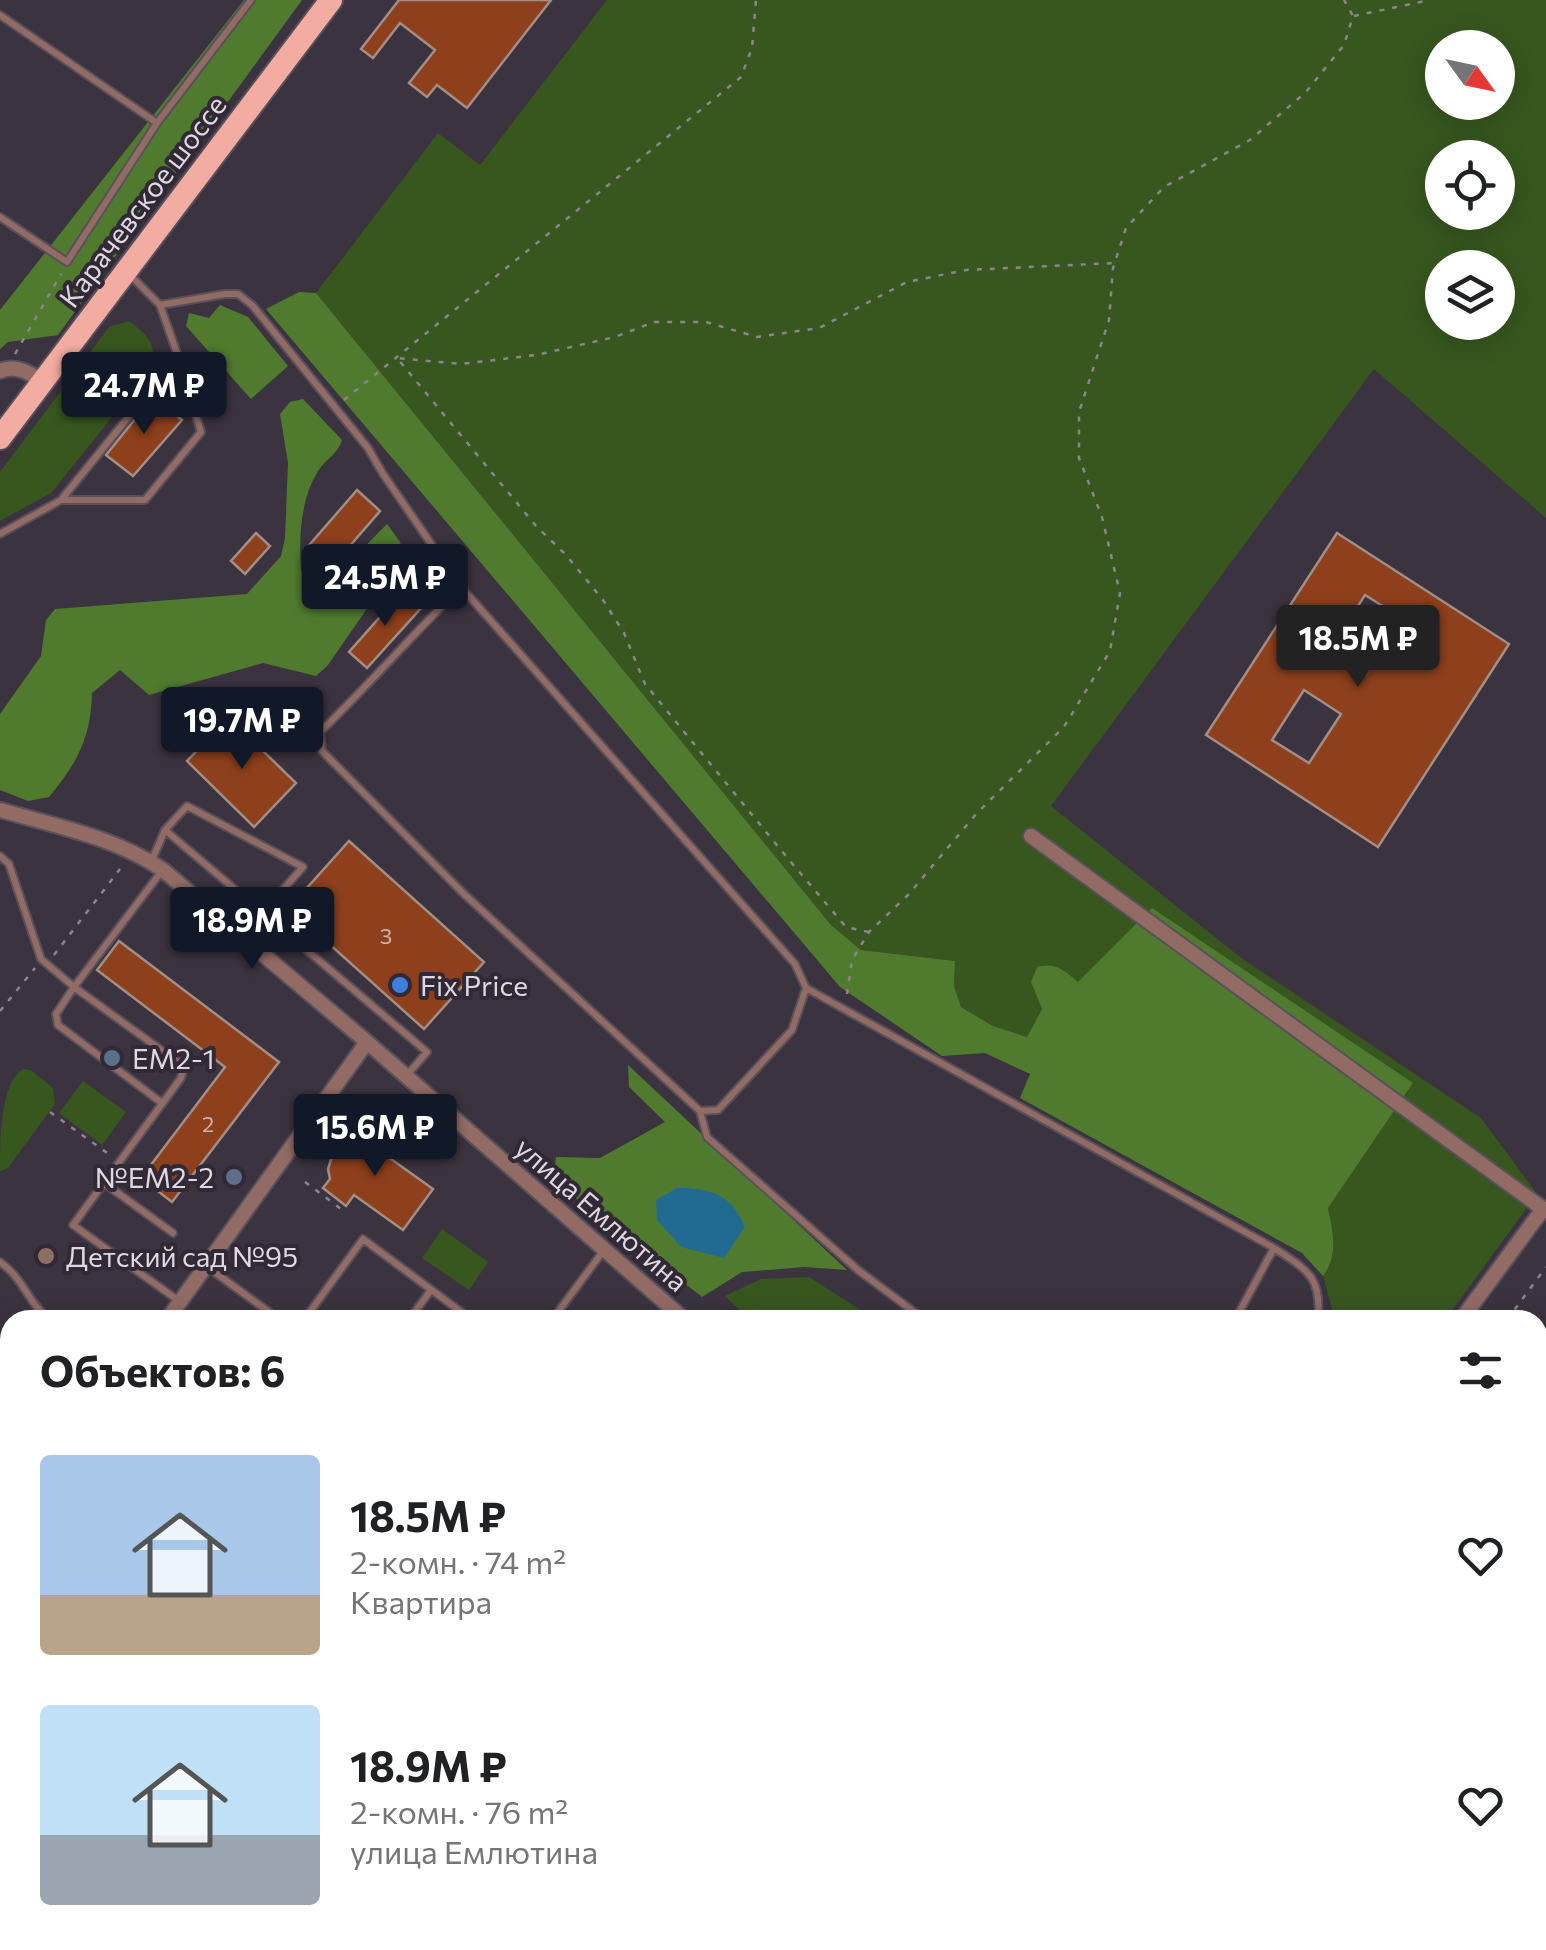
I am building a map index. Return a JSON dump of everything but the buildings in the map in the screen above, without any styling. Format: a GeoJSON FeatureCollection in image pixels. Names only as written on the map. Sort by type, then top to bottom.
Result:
{"type":"FeatureCollection","features":[{"type":"Feature","properties":{"kind":"highway","name":"Карачевское шоссе"},"geometry":{"type":"LineString","coordinates":[[0,438],[332,0]]}},
{"type":"Feature","properties":{"kind":"street"},"geometry":{"type":"LineString","coordinates":[[3,370],[26,371],[42,382]]}},
{"type":"Feature","properties":{"kind":"street","name":"улица Емлютина"},"geometry":{"type":"LineString","coordinates":[[0,810],[118,845],[157,866],[367,1042],[673,1310]]}},
{"type":"Feature","properties":{"kind":"street"},"geometry":{"type":"LineString","coordinates":[[1030,836],[1544,1210],[1469,1310]]}},
{"type":"Feature","properties":{"kind":"street"},"geometry":{"type":"LineString","coordinates":[[174,1310],[367,1042]]}},
{"type":"Feature","properties":{"kind":"lane"},"geometry":{"type":"LineString","coordinates":[[0,216],[68,262],[157,123],[249,1]]}},
{"type":"Feature","properties":{"kind":"lane"},"geometry":{"type":"LineString","coordinates":[[0,15],[157,123]]}},
{"type":"Feature","properties":{"kind":"lane"},"geometry":{"type":"LineString","coordinates":[[61,500],[145,500],[202,432],[160,304],[126,271]]}},
{"type":"Feature","properties":{"kind":"lane"},"geometry":{"type":"LineString","coordinates":[[160,304],[238,294],[252,305],[368,448],[461,587],[796,964],[806,988],[1274,1248],[1310,1272],[1320,1301],[1319,1310]]}},
{"type":"Feature","properties":{"kind":"lane"},"geometry":{"type":"LineString","coordinates":[[0,534],[61,500],[178,356]]}},
{"type":"Feature","properties":{"kind":"lane"},"geometry":{"type":"LineString","coordinates":[[461,587],[412,634],[374,681],[320,732],[322,750],[463,892],[700,1111],[706,1138],[858,1270],[912,1310]]}},
{"type":"Feature","properties":{"kind":"lane"},"geometry":{"type":"LineString","coordinates":[[162,1103],[60,1028],[56,1014],[157,866],[165,830],[187,806],[303,866],[248,941]]}},
{"type":"Feature","properties":{"kind":"lane"},"geometry":{"type":"LineString","coordinates":[[165,830],[427,1052],[406,1076]]}},
{"type":"Feature","properties":{"kind":"lane"},"geometry":{"type":"LineString","coordinates":[[0,856],[10,864],[43,963],[184,1070],[182,1078],[73,1225],[180,1302]]}},
{"type":"Feature","properties":{"kind":"lane"},"geometry":{"type":"LineString","coordinates":[[700,1111],[718,1110],[792,1030],[806,988]]}},
{"type":"Feature","properties":{"kind":"lane"},"geometry":{"type":"LineString","coordinates":[[104,1182],[173,1233]]}},
{"type":"Feature","properties":{"kind":"lane"},"geometry":{"type":"LineString","coordinates":[[311,1310],[363,1239],[458,1310]]}},
{"type":"Feature","properties":{"kind":"lane"},"geometry":{"type":"LineString","coordinates":[[1241,1310],[1274,1248]]}},
{"type":"Feature","properties":{"kind":"lane"},"geometry":{"type":"LineString","coordinates":[[559,1310],[604,1250]]}},
{"type":"Feature","properties":{"kind":"lane"},"geometry":{"type":"LineString","coordinates":[[0,1262],[21,1279],[40,1310]]}},
{"type":"Feature","properties":{"kind":"lane"},"geometry":{"type":"LineString","coordinates":[[206,1266],[266,1310]]}},
{"type":"Feature","properties":{"kind":"lane"},"geometry":{"type":"LineString","coordinates":[[416,1310],[431,1290]]}},
{"type":"Feature","properties":{"kind":"path"},"geometry":{"type":"LineString","coordinates":[[334,406],[741,77],[752,48],[756,0]]}},
{"type":"Feature","properties":{"kind":"path"},"geometry":{"type":"LineString","coordinates":[[844,1010],[852,960],[869,932],[908,895],[978,812],[1064,727],[1110,651],[1120,593],[1102,518],[1079,458],[1078,412],[1109,320],[1114,262],[1126,228],[1164,188],[1250,140],[1306,92],[1344,45],[1352,16],[1344,0]]}},
{"type":"Feature","properties":{"kind":"path"},"geometry":{"type":"LineString","coordinates":[[1352,16],[1430,0]]}},
{"type":"Feature","properties":{"kind":"path"},"geometry":{"type":"LineString","coordinates":[[3,370],[68,262]]}},
{"type":"Feature","properties":{"kind":"path"},"geometry":{"type":"LineString","coordinates":[[397,358],[461,364],[536,354],[615,337],[654,322],[706,322],[758,337],[819,328],[907,282],[966,270],[1114,262]]}},
{"type":"Feature","properties":{"kind":"path"},"geometry":{"type":"LineString","coordinates":[[397,358],[536,526],[603,600],[624,633],[645,684],[773,841],[846,927],[869,932]]}},
{"type":"Feature","properties":{"kind":"path"},"geometry":{"type":"LineString","coordinates":[[0,1011],[33,970],[57,953],[120,869]]}},
{"type":"Feature","properties":{"kind":"path"},"geometry":{"type":"LineString","coordinates":[[50,1112],[119,1162]]}},
{"type":"Feature","properties":{"kind":"path"},"geometry":{"type":"LineString","coordinates":[[305,1182],[341,1208]]}},
{"type":"Feature","properties":{"kind":"path"},"geometry":{"type":"LineString","coordinates":[[1514,1310],[1546,1267]]}},
{"type":"Feature","properties":{"kind":"green space"},"geometry":{"type":"Polygon","coordinates":[[[244,0],[302,0],[58,335],[8,342],[0,349],[0,310],[244,0]]]}},
{"type":"Feature","properties":{"kind":"green space"},"geometry":{"type":"Polygon","coordinates":[[[607,0],[1546,0],[1546,518],[1374,369],[1051,806],[1240,957],[1481,1118],[1537,1194],[1452,1310],[1332,1310],[1323,1276],[1333,1252],[1328,1208],[1413,1083],[1078,982],[1055,966],[1037,967],[1031,982],[1042,1009],[1027,1037],[993,1026],[961,1007],[954,986],[955,961],[861,950],[831,925],[316,293],[438,133],[480,165],[607,0]]]}},
{"type":"Feature","properties":{"kind":"green space"},"geometry":{"type":"Polygon","coordinates":[[[299,292],[316,293],[831,925],[861,950],[955,961],[954,986],[961,1007],[993,1026],[1027,1037],[1042,1009],[1031,982],[1037,967],[1055,966],[1078,982],[1152,908],[1413,1083],[1328,1208],[1333,1252],[1323,1276],[1302,1253],[1020,1098],[1030,1074],[985,1053],[942,1056],[840,987],[266,309],[299,292]]]}},
{"type":"Feature","properties":{"kind":"green space"},"geometry":{"type":"Polygon","coordinates":[[[220,305],[248,317],[288,366],[251,399],[186,326],[189,313],[209,318],[220,305]]]}},
{"type":"Feature","properties":{"kind":"green space"},"geometry":{"type":"Polygon","coordinates":[[[129,321],[150,342],[150,370],[51,493],[0,521],[0,472],[109,327],[129,321]]]}},
{"type":"Feature","properties":{"kind":"green space"},"geometry":{"type":"Polygon","coordinates":[[[303,399],[342,440],[318,471],[307,494],[301,532],[301,571],[324,588],[387,524],[404,555],[328,665],[316,676],[263,663],[149,695],[120,670],[92,693],[81,749],[49,797],[28,801],[0,790],[0,714],[41,656],[46,620],[55,609],[247,594],[281,556],[288,463],[280,414],[290,402],[303,399]]]}},
{"type":"Feature","properties":{"kind":"green space"},"geometry":{"type":"Polygon","coordinates":[[[628,1065],[847,1270],[804,1267],[742,1272],[702,1297],[553,1180],[556,1157],[600,1158],[665,1122],[629,1087],[628,1065]]]}},
{"type":"Feature","properties":{"kind":"green space"},"geometry":{"type":"Polygon","coordinates":[[[23,1069],[31,1070],[53,1088],[55,1104],[8,1168],[0,1171],[6,1099],[15,1076],[23,1069]]]}},
{"type":"Feature","properties":{"kind":"green space"},"geometry":{"type":"Polygon","coordinates":[[[83,1081],[126,1112],[102,1145],[59,1113],[83,1081]]]}},
{"type":"Feature","properties":{"kind":"green space"},"geometry":{"type":"Polygon","coordinates":[[[442,1229],[488,1262],[469,1290],[422,1258],[442,1229]]]}},
{"type":"Feature","properties":{"kind":"green space"},"geometry":{"type":"Polygon","coordinates":[[[809,1277],[860,1310],[740,1310],[725,1296],[761,1279],[809,1277]]]}},
{"type":"Feature","properties":{"kind":"water"},"geometry":{"type":"Polygon","coordinates":[[[677,1188],[710,1192],[733,1207],[745,1227],[724,1258],[681,1247],[657,1220],[656,1200],[677,1188]]]}},
{"type":"Feature","properties":{"kind":"place","name":"Fix Price"},"geometry":{"type":"Point","coordinates":[400,985]}},
{"type":"Feature","properties":{"kind":"place","name":"ЕМ2-1"},"geometry":{"type":"Point","coordinates":[112,1058]}},
{"type":"Feature","properties":{"kind":"place","name":"№ЕМ2-2"},"geometry":{"type":"Point","coordinates":[234,1177]}},
{"type":"Feature","properties":{"kind":"place","name":"Детский сад №95"},"geometry":{"type":"Point","coordinates":[46,1256]}}]}
